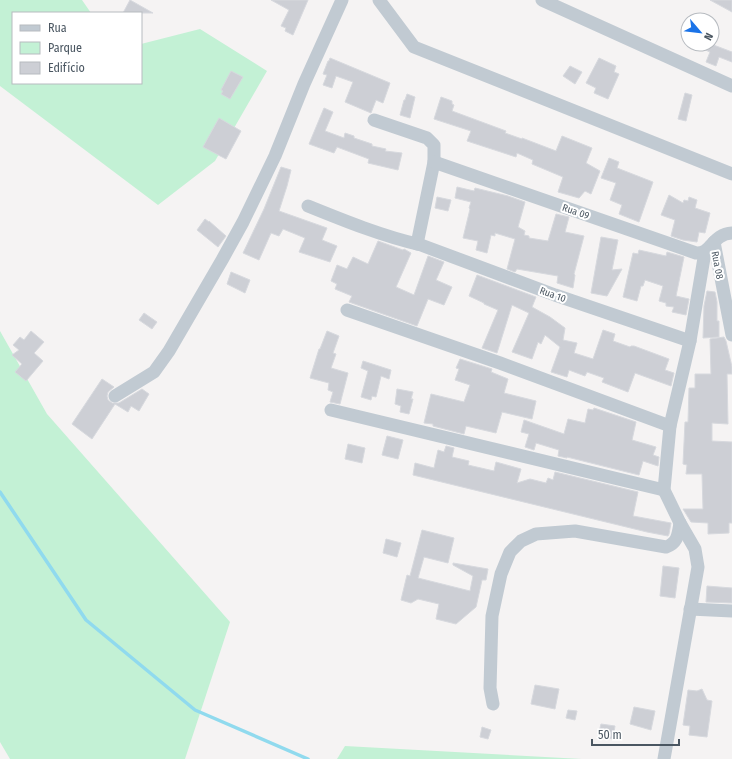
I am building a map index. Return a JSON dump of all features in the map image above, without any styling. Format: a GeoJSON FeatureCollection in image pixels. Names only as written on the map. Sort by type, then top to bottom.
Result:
{"type":"FeatureCollection","features":[{"type":"Feature","properties":{"kind":"street"},"geometry":{"type":"LineString","coordinates":[[115,396],[154,372],[169,351],[222,260],[243,222],[275,156],[304,84],[342,0]]}},
{"type":"Feature","properties":{"kind":"street"},"geometry":{"type":"LineString","coordinates":[[379,0],[414,47],[732,174]]}},
{"type":"Feature","properties":{"kind":"street"},"geometry":{"type":"LineString","coordinates":[[542,0],[732,86]]}},
{"type":"Feature","properties":{"kind":"street"},"geometry":{"type":"LineString","coordinates":[[374,120],[427,138],[434,145],[434,162],[417,244]]}},
{"type":"Feature","properties":{"kind":"street","name":"Rua 09"},"geometry":{"type":"LineString","coordinates":[[434,162],[696,253],[705,252]]}},
{"type":"Feature","properties":{"kind":"street","name":"Rua 10"},"geometry":{"type":"LineString","coordinates":[[308,206],[383,235],[417,244],[555,295],[690,341]]}},
{"type":"Feature","properties":{"kind":"street"},"geometry":{"type":"LineString","coordinates":[[664,759],[698,567],[697,557],[691,541],[680,523],[664,490],[670,426],[690,341],[705,252],[721,235],[732,233]]}},
{"type":"Feature","properties":{"kind":"street","name":"Rua 08"},"geometry":{"type":"LineString","coordinates":[[714,242],[732,335]]}},
{"type":"Feature","properties":{"kind":"street"},"geometry":{"type":"LineString","coordinates":[[347,310],[500,363],[670,426]]}},
{"type":"Feature","properties":{"kind":"street"},"geometry":{"type":"LineString","coordinates":[[331,410],[664,490]]}},
{"type":"Feature","properties":{"kind":"street"},"geometry":{"type":"LineString","coordinates":[[494,704],[490,688],[492,616],[501,574],[510,552],[521,541],[536,534],[575,531],[666,547],[673,545],[676,540],[680,523]]}},
{"type":"Feature","properties":{"kind":"street"},"geometry":{"type":"LineString","coordinates":[[690,609],[732,612]]}},
{"type":"Feature","properties":{"kind":"green space"},"geometry":{"type":"Polygon","coordinates":[[[0,0],[82,0],[90,12],[12,12],[12,84],[142,84],[142,44],[200,29],[267,71],[215,161],[158,205],[0,86],[0,0]]]}},
{"type":"Feature","properties":{"kind":"green space"},"geometry":{"type":"Polygon","coordinates":[[[0,331],[47,414],[230,622],[185,759],[10,759],[0,742],[0,331]]]}},
{"type":"Feature","properties":{"kind":"green space"},"geometry":{"type":"Polygon","coordinates":[[[345,746],[582,759],[337,759],[345,746]]]}},
{"type":"Feature","properties":{"kind":"building"},"geometry":{"type":"Polygon","coordinates":[[[130,0],[153,13],[142,12],[124,12],[130,0]]]}},
{"type":"Feature","properties":{"kind":"building"},"geometry":{"type":"Polygon","coordinates":[[[271,0],[308,0],[293,35],[285,31],[286,28],[281,26],[289,10],[271,0]]]}},
{"type":"Feature","properties":{"kind":"building"},"geometry":{"type":"Polygon","coordinates":[[[710,0],[732,0],[732,12],[710,0]]]}},
{"type":"Feature","properties":{"kind":"building"},"geometry":{"type":"Polygon","coordinates":[[[720,47],[732,52],[732,62],[719,57],[716,66],[706,62],[710,52],[720,52],[720,47]]]}},
{"type":"Feature","properties":{"kind":"building"},"geometry":{"type":"Polygon","coordinates":[[[330,58],[390,83],[383,103],[376,100],[371,113],[345,102],[353,82],[336,76],[332,88],[323,85],[327,75],[323,74],[330,58]]]}},
{"type":"Feature","properties":{"kind":"building"},"geometry":{"type":"Polygon","coordinates":[[[599,58],[616,66],[614,72],[619,74],[608,99],[594,93],[596,88],[586,83],[599,58]]]}},
{"type":"Feature","properties":{"kind":"building"},"geometry":{"type":"Polygon","coordinates":[[[570,66],[582,72],[575,84],[563,76],[570,66]]]}},
{"type":"Feature","properties":{"kind":"building"},"geometry":{"type":"Polygon","coordinates":[[[231,71],[243,77],[230,99],[221,94],[223,91],[221,90],[231,71]]]}},
{"type":"Feature","properties":{"kind":"building"},"geometry":{"type":"Polygon","coordinates":[[[685,93],[692,95],[686,121],[678,119],[685,93]]]}},
{"type":"Feature","properties":{"kind":"building"},"geometry":{"type":"Polygon","coordinates":[[[407,94],[415,97],[410,118],[400,115],[407,94]]]}},
{"type":"Feature","properties":{"kind":"building"},"geometry":{"type":"Polygon","coordinates":[[[441,97],[452,101],[452,104],[454,105],[452,111],[506,131],[505,133],[556,151],[562,136],[592,148],[586,163],[600,171],[591,194],[585,191],[579,198],[558,192],[563,177],[532,164],[533,160],[517,153],[516,157],[467,141],[471,131],[434,119],[441,97]]]}},
{"type":"Feature","properties":{"kind":"building"},"geometry":{"type":"Polygon","coordinates":[[[324,108],[333,112],[325,131],[344,138],[345,133],[354,136],[354,138],[372,144],[372,146],[386,149],[385,151],[402,153],[398,170],[368,163],[369,159],[337,147],[334,153],[309,144],[324,108]]]}},
{"type":"Feature","properties":{"kind":"building"},"geometry":{"type":"Polygon","coordinates":[[[219,118],[241,131],[226,159],[203,147],[219,118]]]}},
{"type":"Feature","properties":{"kind":"building"},"geometry":{"type":"Polygon","coordinates":[[[609,158],[619,162],[617,168],[653,182],[639,222],[619,214],[622,205],[610,200],[616,183],[601,178],[609,158]]]}},
{"type":"Feature","properties":{"kind":"building"},"geometry":{"type":"Polygon","coordinates":[[[281,167],[291,170],[279,211],[327,228],[322,240],[337,246],[330,262],[299,252],[305,238],[283,229],[279,236],[271,233],[259,260],[243,253],[264,209],[281,167]]]}},
{"type":"Feature","properties":{"kind":"building"},"geometry":{"type":"Polygon","coordinates":[[[457,187],[474,191],[475,188],[525,202],[518,227],[525,231],[524,235],[529,236],[529,238],[548,241],[556,214],[569,217],[565,232],[584,236],[574,274],[573,288],[557,283],[558,276],[517,269],[515,272],[507,269],[515,239],[495,233],[495,236],[491,235],[487,253],[476,250],[478,241],[463,238],[471,202],[455,198],[457,187]]]}},
{"type":"Feature","properties":{"kind":"building"},"geometry":{"type":"Polygon","coordinates":[[[669,195],[683,203],[684,200],[688,201],[689,197],[697,200],[695,208],[710,213],[705,233],[699,232],[697,242],[671,236],[675,220],[661,215],[669,195]]]}},
{"type":"Feature","properties":{"kind":"building"},"geometry":{"type":"Polygon","coordinates":[[[437,197],[451,200],[448,211],[435,208],[437,197]]]}},
{"type":"Feature","properties":{"kind":"building"},"geometry":{"type":"Polygon","coordinates":[[[205,219],[226,236],[218,247],[197,230],[205,219]]]}},
{"type":"Feature","properties":{"kind":"building"},"geometry":{"type":"Polygon","coordinates":[[[601,237],[618,240],[612,270],[622,269],[607,296],[591,293],[601,237]]]}},
{"type":"Feature","properties":{"kind":"building"},"geometry":{"type":"Polygon","coordinates":[[[378,241],[403,250],[404,249],[411,253],[396,287],[414,295],[428,256],[444,262],[436,280],[452,287],[444,305],[428,299],[417,326],[349,302],[352,296],[335,289],[337,284],[331,281],[337,265],[347,269],[353,257],[368,264],[378,241]]]}},
{"type":"Feature","properties":{"kind":"building"},"geometry":{"type":"Polygon","coordinates":[[[639,250],[666,256],[667,252],[684,257],[676,296],[689,299],[686,315],[672,312],[674,307],[666,306],[666,303],[659,301],[663,286],[645,280],[643,286],[641,286],[637,301],[623,297],[633,253],[638,254],[639,250]]]}},
{"type":"Feature","properties":{"kind":"building"},"geometry":{"type":"Polygon","coordinates":[[[231,272],[250,280],[245,293],[227,284],[231,272]]]}},
{"type":"Feature","properties":{"kind":"building"},"geometry":{"type":"Polygon","coordinates":[[[477,275],[536,297],[532,307],[550,317],[565,328],[563,340],[577,343],[574,353],[593,359],[603,330],[615,334],[613,341],[630,347],[634,346],[669,359],[665,370],[674,373],[671,386],[635,373],[628,392],[602,382],[604,378],[587,372],[585,376],[569,370],[567,377],[551,372],[560,347],[545,335],[541,344],[538,342],[532,359],[512,352],[529,313],[512,305],[497,353],[482,348],[498,310],[469,296],[477,275]]]}},
{"type":"Feature","properties":{"kind":"building"},"geometry":{"type":"Polygon","coordinates":[[[707,291],[715,292],[717,302],[717,321],[719,321],[719,337],[703,338],[704,306],[707,291]]]}},
{"type":"Feature","properties":{"kind":"building"},"geometry":{"type":"Polygon","coordinates":[[[144,313],[157,322],[152,329],[139,320],[144,313]]]}},
{"type":"Feature","properties":{"kind":"building"},"geometry":{"type":"Polygon","coordinates":[[[31,331],[44,342],[34,353],[43,361],[26,381],[15,372],[22,364],[12,355],[19,350],[13,345],[20,337],[24,340],[31,331]]]}},
{"type":"Feature","properties":{"kind":"building"},"geometry":{"type":"Polygon","coordinates":[[[327,331],[339,336],[333,353],[336,354],[331,368],[348,373],[340,404],[330,402],[333,392],[328,390],[329,383],[310,378],[319,349],[327,331]]]}},
{"type":"Feature","properties":{"kind":"building"},"geometry":{"type":"Polygon","coordinates":[[[724,337],[732,367],[732,374],[727,374],[728,424],[712,423],[712,441],[732,442],[732,523],[729,523],[729,533],[708,534],[708,523],[691,522],[683,509],[703,509],[702,474],[686,474],[687,465],[683,464],[685,422],[688,422],[689,388],[695,388],[695,374],[711,374],[710,339],[724,337]]]}},
{"type":"Feature","properties":{"kind":"building"},"geometry":{"type":"Polygon","coordinates":[[[460,359],[492,369],[491,372],[508,379],[504,393],[536,401],[532,419],[502,412],[496,433],[466,426],[464,434],[433,426],[433,424],[424,423],[431,394],[464,402],[470,385],[455,380],[459,369],[456,368],[460,359]]]}},
{"type":"Feature","properties":{"kind":"building"},"geometry":{"type":"Polygon","coordinates":[[[363,361],[391,370],[389,379],[381,376],[376,397],[372,396],[371,400],[361,397],[368,371],[361,368],[363,361]]]}},
{"type":"Feature","properties":{"kind":"building"},"geometry":{"type":"Polygon","coordinates":[[[102,379],[114,387],[108,392],[107,396],[108,400],[112,403],[119,403],[142,389],[149,394],[139,411],[131,406],[128,412],[115,404],[92,439],[72,424],[102,379]]]}},
{"type":"Feature","properties":{"kind":"building"},"geometry":{"type":"Polygon","coordinates":[[[397,389],[413,392],[411,399],[413,399],[409,414],[400,412],[401,406],[395,404],[397,389]]]}},
{"type":"Feature","properties":{"kind":"building"},"geometry":{"type":"Polygon","coordinates":[[[594,408],[636,422],[632,440],[656,447],[653,455],[659,457],[658,466],[643,461],[639,475],[558,456],[559,450],[536,443],[534,450],[525,447],[529,434],[521,432],[524,420],[564,434],[568,419],[585,423],[588,409],[593,410],[594,408]]]}},
{"type":"Feature","properties":{"kind":"building"},"geometry":{"type":"Polygon","coordinates":[[[387,436],[403,440],[398,459],[382,455],[387,436]]]}},
{"type":"Feature","properties":{"kind":"building"},"geometry":{"type":"Polygon","coordinates":[[[348,444],[365,448],[362,463],[345,459],[348,444]]]}},
{"type":"Feature","properties":{"kind":"building"},"geometry":{"type":"Polygon","coordinates":[[[446,446],[454,448],[452,457],[469,461],[468,465],[494,471],[496,462],[521,469],[517,483],[530,479],[546,483],[548,478],[553,480],[555,472],[638,492],[633,516],[671,523],[669,534],[668,536],[647,532],[413,475],[415,463],[434,468],[438,450],[444,452],[446,446]]]}},
{"type":"Feature","properties":{"kind":"building"},"geometry":{"type":"Polygon","coordinates":[[[422,530],[454,538],[448,563],[424,557],[418,578],[470,591],[473,576],[453,565],[453,563],[488,569],[486,580],[482,580],[476,607],[456,624],[436,619],[439,604],[418,599],[411,603],[401,600],[407,575],[410,576],[422,530]]]}},
{"type":"Feature","properties":{"kind":"building"},"geometry":{"type":"Polygon","coordinates":[[[386,539],[401,543],[397,557],[383,553],[386,539]]]}},
{"type":"Feature","properties":{"kind":"building"},"geometry":{"type":"Polygon","coordinates":[[[663,566],[679,568],[675,598],[660,596],[663,566]]]}},
{"type":"Feature","properties":{"kind":"building"},"geometry":{"type":"Polygon","coordinates":[[[707,586],[732,588],[732,603],[706,602],[707,586]]]}},
{"type":"Feature","properties":{"kind":"building"},"geometry":{"type":"Polygon","coordinates":[[[535,685],[559,689],[555,709],[531,704],[535,685]]]}},
{"type":"Feature","properties":{"kind":"building"},"geometry":{"type":"Polygon","coordinates":[[[702,689],[707,700],[712,701],[707,737],[689,735],[690,726],[683,725],[688,690],[697,691],[702,689]]]}},
{"type":"Feature","properties":{"kind":"building"},"geometry":{"type":"Polygon","coordinates":[[[634,707],[655,711],[651,730],[630,724],[634,707]]]}},
{"type":"Feature","properties":{"kind":"building"},"geometry":{"type":"Polygon","coordinates":[[[568,710],[577,711],[575,720],[566,718],[568,710]]]}},
{"type":"Feature","properties":{"kind":"building"},"geometry":{"type":"Polygon","coordinates":[[[601,724],[615,726],[613,739],[598,736],[601,724]]]}},
{"type":"Feature","properties":{"kind":"building"},"geometry":{"type":"Polygon","coordinates":[[[482,727],[491,730],[488,739],[480,737],[482,727]]]}},
{"type":"Feature","properties":{"kind":"waterway"},"geometry":{"type":"LineString","coordinates":[[0,492],[86,620],[195,710],[308,759]]}}]}
